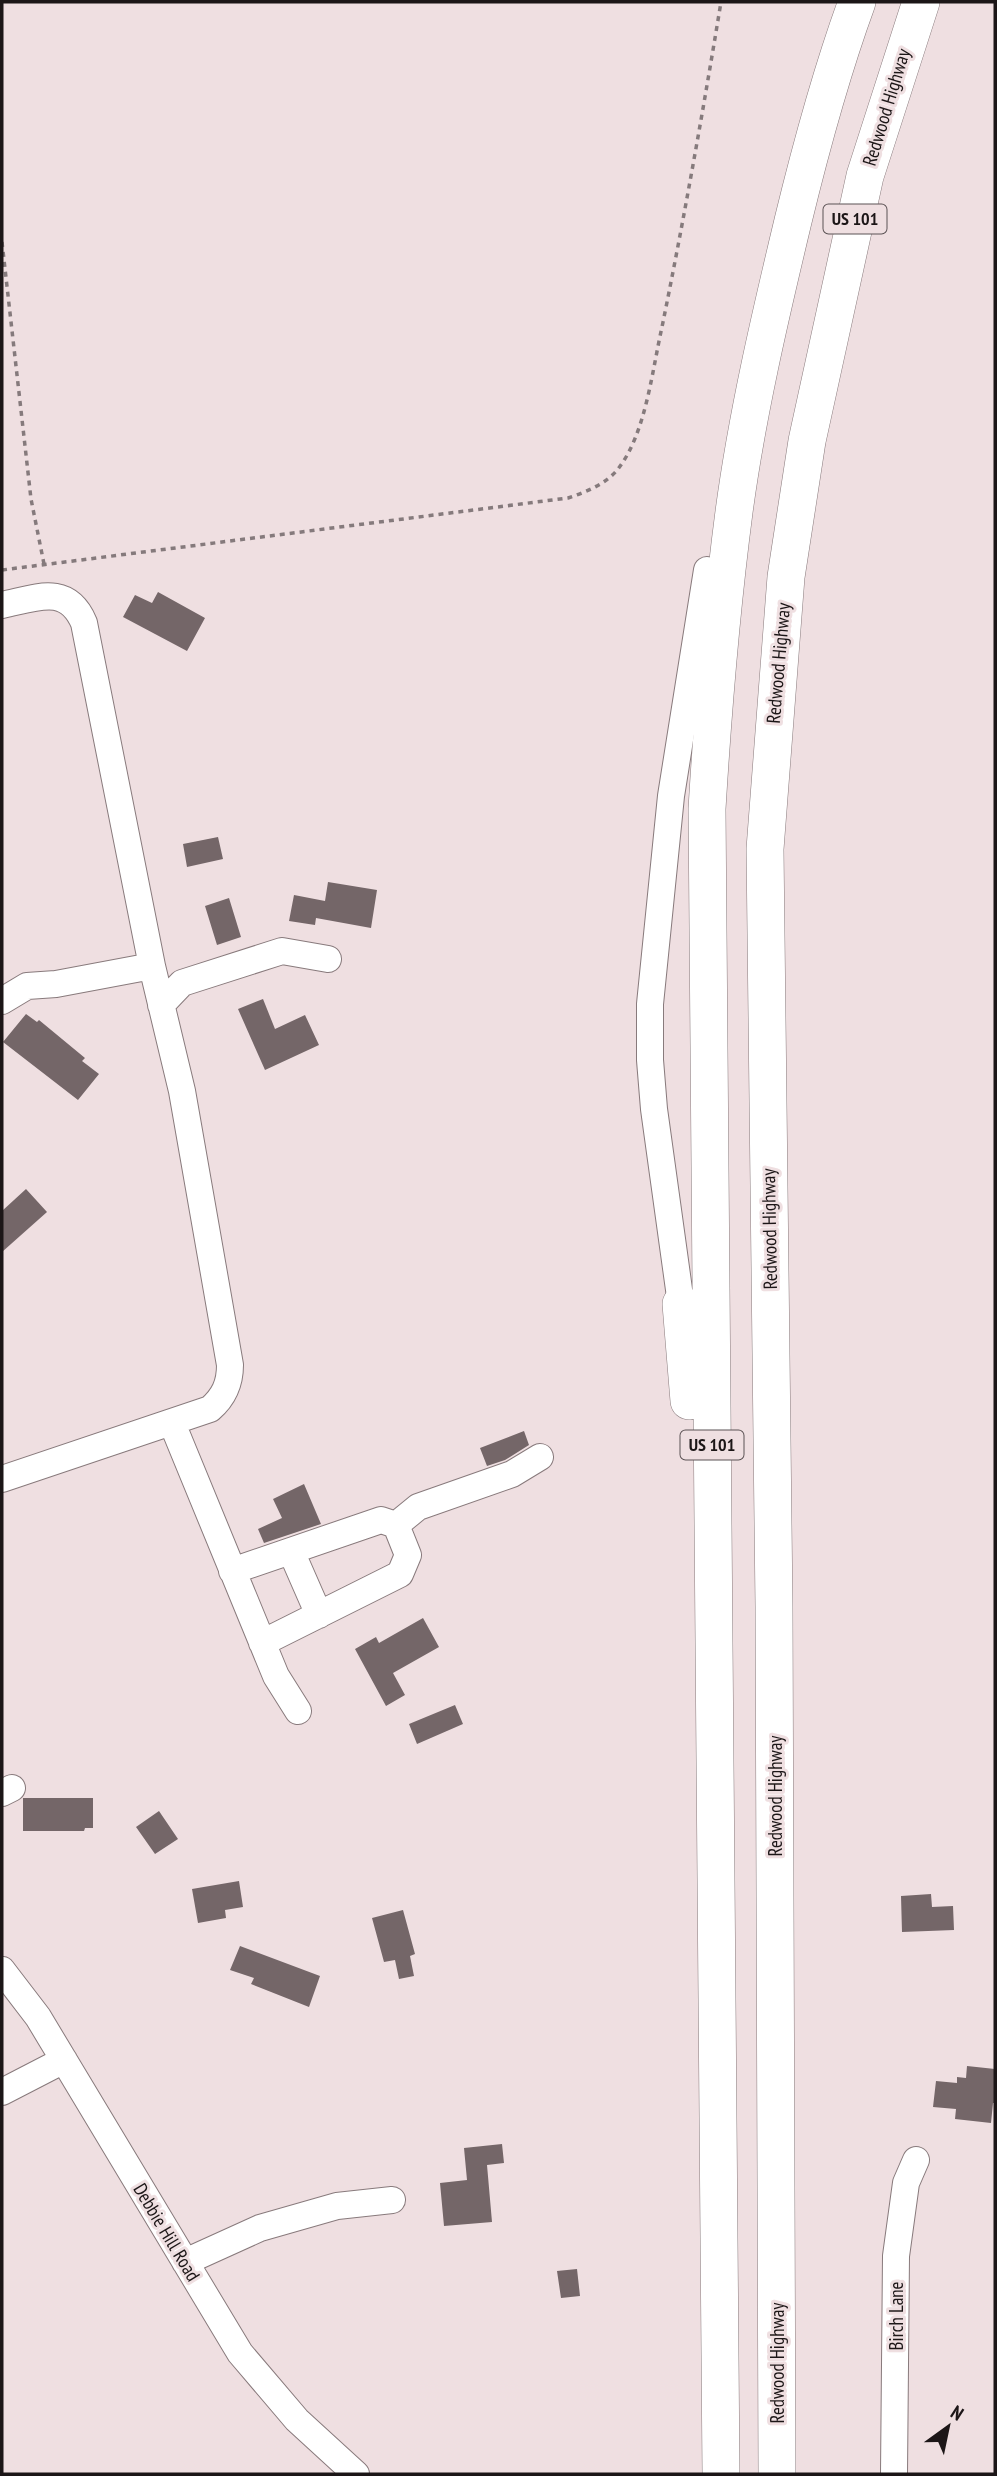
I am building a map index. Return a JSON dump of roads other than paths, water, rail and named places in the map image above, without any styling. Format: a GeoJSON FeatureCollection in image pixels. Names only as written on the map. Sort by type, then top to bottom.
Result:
{"type":"FeatureCollection","features":[{"type":"Feature","properties":{"kind":"highway","name":"US 101"},"geometry":{"type":"LineString","coordinates":[[721,2474],[707,808],[734,511],[750,418],[777,285],[810,154],[857,2]]}},
{"type":"Feature","properties":{"kind":"highway","name":"Redwood Highway"},"geometry":{"type":"LineString","coordinates":[[777,2474],[774,1620],[765,849],[786,577],[807,441],[865,176],[921,2]]}},
{"type":"Feature","properties":{"kind":"highway"},"geometry":{"type":"LineString","coordinates":[[707,570],[750,418]]}},
{"type":"Feature","properties":{"kind":"highway"},"geometry":{"type":"LineString","coordinates":[[681,1304],[715,1755]]}},
{"type":"Feature","properties":{"kind":"street"},"geometry":{"type":"LineString","coordinates":[[681,1304],[654,1110],[650,1060],[650,1004],[671,796],[707,570]]}},
{"type":"Feature","properties":{"kind":"street"},"geometry":{"type":"LineString","coordinates":[[2,606],[51,596],[62,598],[71,602],[85,623],[152,966],[182,1091],[230,1365],[230,1379],[219,1401],[210,1409],[2,1479]]}},
{"type":"Feature","properties":{"kind":"street"},"geometry":{"type":"LineString","coordinates":[[161,1004],[182,983],[282,951],[328,959]]}},
{"type":"Feature","properties":{"kind":"street"},"geometry":{"type":"LineString","coordinates":[[2,1001],[27,986],[56,985],[152,966]]}},
{"type":"Feature","properties":{"kind":"street"},"geometry":{"type":"LineString","coordinates":[[172,1423],[276,1676],[298,1711]]}},
{"type":"Feature","properties":{"kind":"street"},"geometry":{"type":"LineString","coordinates":[[396,1525],[418,1507],[512,1474],[540,1457]]}},
{"type":"Feature","properties":{"kind":"street"},"geometry":{"type":"LineString","coordinates":[[232,1571],[382,1520],[396,1525],[408,1555],[400,1574],[262,1643]]}},
{"type":"Feature","properties":{"kind":"street"},"geometry":{"type":"LineString","coordinates":[[291,1551],[318,1615]]}},
{"type":"Feature","properties":{"kind":"street","name":"Debbie Hill Road"},"geometry":{"type":"LineString","coordinates":[[2,1970],[38,2017],[240,2353],[297,2420],[356,2474]]}},
{"type":"Feature","properties":{"kind":"street"},"geometry":{"type":"LineString","coordinates":[[2,2092],[64,2060]]}},
{"type":"Feature","properties":{"kind":"street","name":"Birch Lane"},"geometry":{"type":"LineString","coordinates":[[894,2474],[896,2256],[906,2183],[916,2160]]}},
{"type":"Feature","properties":{"kind":"street"},"geometry":{"type":"LineString","coordinates":[[185,2262],[260,2228],[337,2206],[392,2200]]}}]}
